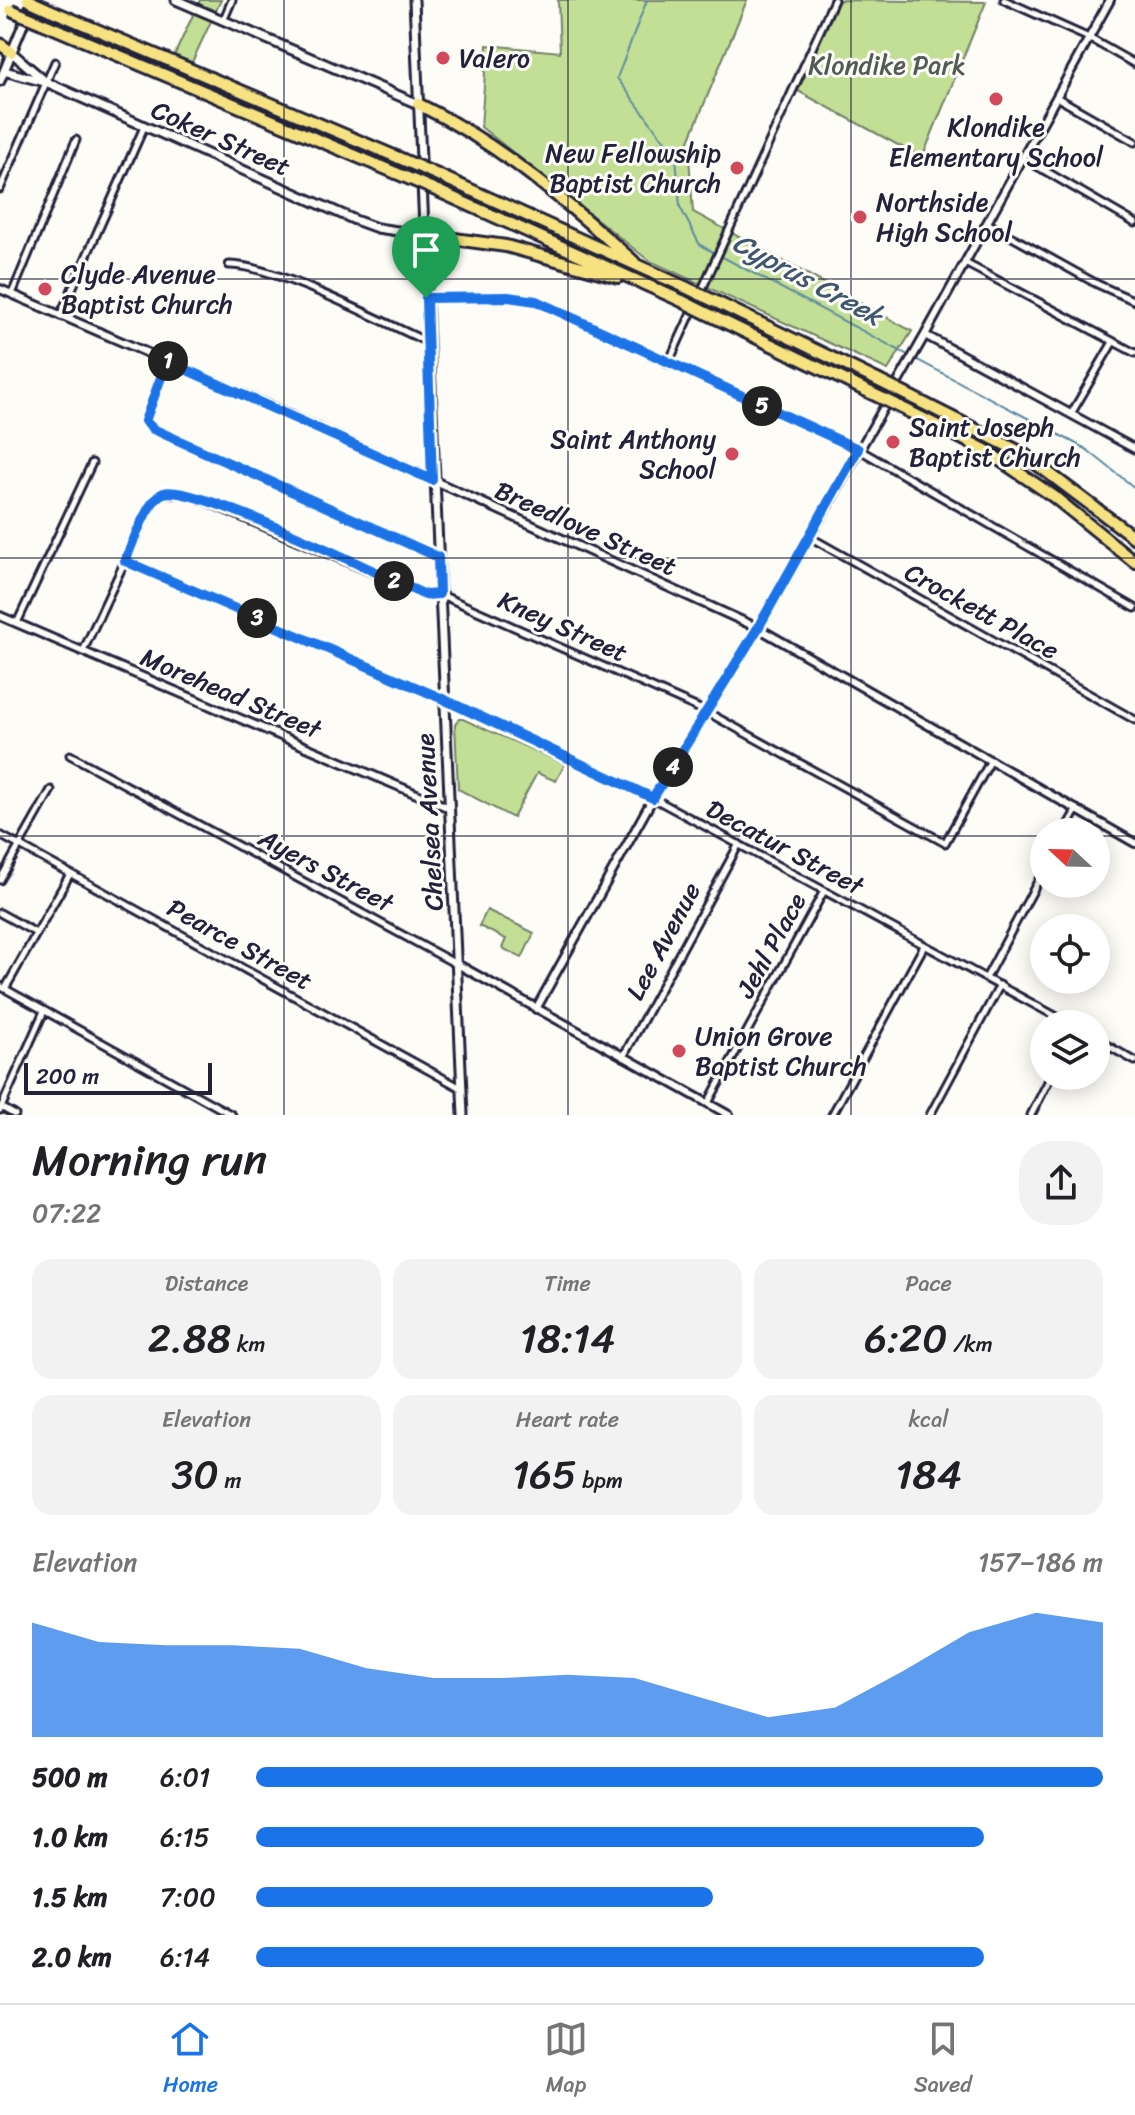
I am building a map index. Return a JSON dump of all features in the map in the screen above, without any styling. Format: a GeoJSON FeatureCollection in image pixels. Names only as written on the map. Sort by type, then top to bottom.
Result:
{"type":"FeatureCollection","features":[{"type":"Feature","properties":{"kind":"highway"},"geometry":{"type":"LineString","coordinates":[[30,0],[193,74],[399,158],[634,262],[877,380],[1022,453],[1133,536]]}},
{"type":"Feature","properties":{"kind":"highway"},"geometry":{"type":"LineString","coordinates":[[0,5],[438,191],[682,301],[906,410],[985,450],[1053,496],[1135,562]]}},
{"type":"Feature","properties":{"kind":"highway"},"geometry":{"type":"LineString","coordinates":[[0,44],[11,52]]}},
{"type":"Feature","properties":{"kind":"highway"},"geometry":{"type":"LineString","coordinates":[[418,104],[468,129],[507,154],[634,262]]}},
{"type":"Feature","properties":{"kind":"highway"},"geometry":{"type":"LineString","coordinates":[[425,235],[563,259],[664,293]]}},
{"type":"Feature","properties":{"kind":"main road"},"geometry":{"type":"LineString","coordinates":[[0,81],[30,0]]}},
{"type":"Feature","properties":{"kind":"main road"},"geometry":{"type":"LineString","coordinates":[[176,0],[418,104]]}},
{"type":"Feature","properties":{"kind":"main road","name":"Chelsea Avenue"},"geometry":{"type":"LineString","coordinates":[[414,0],[432,480],[463,1115]]}},
{"type":"Feature","properties":{"kind":"main road","name":"Coker Street"},"geometry":{"type":"LineString","coordinates":[[11,52],[46,82],[144,127],[366,224],[425,235]]}},
{"type":"Feature","properties":{"kind":"main road"},"geometry":{"type":"LineString","coordinates":[[4,71],[46,82]]}},
{"type":"Feature","properties":{"kind":"street"},"geometry":{"type":"LineString","coordinates":[[223,22],[232,0]]}},
{"type":"Feature","properties":{"kind":"street"},"geometry":{"type":"LineString","coordinates":[[668,364],[834,0]]}},
{"type":"Feature","properties":{"kind":"street"},"geometry":{"type":"LineString","coordinates":[[1004,0],[1089,38],[1135,64]]}},
{"type":"Feature","properties":{"kind":"street"},"geometry":{"type":"LineString","coordinates":[[536,1009],[653,798],[758,628],[919,346],[1110,0]]}},
{"type":"Feature","properties":{"kind":"street"},"geometry":{"type":"LineString","coordinates":[[0,189],[55,62]]}},
{"type":"Feature","properties":{"kind":"street"},"geometry":{"type":"LineString","coordinates":[[1058,98],[1135,142]]}},
{"type":"Feature","properties":{"kind":"street"},"geometry":{"type":"LineString","coordinates":[[60,317],[144,127]]}},
{"type":"Feature","properties":{"kind":"street"},"geometry":{"type":"LineString","coordinates":[[12,294],[76,140]]}},
{"type":"Feature","properties":{"kind":"street"},"geometry":{"type":"LineString","coordinates":[[1023,158],[1135,223]]}},
{"type":"Feature","properties":{"kind":"street"},"geometry":{"type":"LineString","coordinates":[[987,223],[1097,284],[1135,301]]}},
{"type":"Feature","properties":{"kind":"street"},"geometry":{"type":"LineString","coordinates":[[965,263],[1135,353]]}},
{"type":"Feature","properties":{"kind":"street"},"geometry":{"type":"LineString","coordinates":[[229,265],[242,264],[292,282],[427,342]]}},
{"type":"Feature","properties":{"kind":"street","name":"Breedlove Street"},"geometry":{"type":"LineString","coordinates":[[0,289],[167,361],[758,628],[1135,843]]}},
{"type":"Feature","properties":{"kind":"street"},"geometry":{"type":"LineString","coordinates":[[426,298],[508,297],[536,301],[858,449],[1135,608]]}},
{"type":"Feature","properties":{"kind":"street"},"geometry":{"type":"LineString","coordinates":[[925,335],[1135,449]]}},
{"type":"Feature","properties":{"kind":"street"},"geometry":{"type":"LineString","coordinates":[[1071,414],[1114,342]]}},
{"type":"Feature","properties":{"kind":"street"},"geometry":{"type":"LineString","coordinates":[[167,361],[145,421],[153,429],[438,557]]}},
{"type":"Feature","properties":{"kind":"street"},"geometry":{"type":"LineString","coordinates":[[17,623],[92,463]]}},
{"type":"Feature","properties":{"kind":"street","name":"Kney Street"},"geometry":{"type":"LineString","coordinates":[[125,561],[152,503],[161,493],[190,495],[425,595],[439,594],[707,712],[945,843],[991,760]]}},
{"type":"Feature","properties":{"kind":"street","name":"Crockett Place"},"geometry":{"type":"LineString","coordinates":[[808,536],[1135,720]]}},
{"type":"Feature","properties":{"kind":"street"},"geometry":{"type":"LineString","coordinates":[[83,651],[125,561]]}},
{"type":"Feature","properties":{"kind":"street","name":"Decatur Street"},"geometry":{"type":"LineString","coordinates":[[125,561],[443,699],[653,798],[1045,1010]]}},
{"type":"Feature","properties":{"kind":"street","name":"Morehead Street"},"geometry":{"type":"LineString","coordinates":[[0,616],[447,807]]}},
{"type":"Feature","properties":{"kind":"street","name":"Ayers Street"},"geometry":{"type":"LineString","coordinates":[[70,755],[729,1115]]}},
{"type":"Feature","properties":{"kind":"street"},"geometry":{"type":"LineString","coordinates":[[0,880],[51,790]]}},
{"type":"Feature","properties":{"kind":"street"},"geometry":{"type":"LineString","coordinates":[[1072,818],[1077,809]]}},
{"type":"Feature","properties":{"kind":"street","name":"Pearce Street"},"geometry":{"type":"LineString","coordinates":[[0,835],[461,1088]]}},
{"type":"Feature","properties":{"kind":"street","name":"Lee Avenue"},"geometry":{"type":"LineString","coordinates":[[623,1057],[739,844]]}},
{"type":"Feature","properties":{"kind":"street"},"geometry":{"type":"LineString","coordinates":[[70,874],[3,987],[232,1115]]}},
{"type":"Feature","properties":{"kind":"street","name":"Jehl Place"},"geometry":{"type":"LineString","coordinates":[[708,1103],[824,891]]}},
{"type":"Feature","properties":{"kind":"street"},"geometry":{"type":"LineString","coordinates":[[986,978],[1030,896]]}},
{"type":"Feature","properties":{"kind":"street"},"geometry":{"type":"LineString","coordinates":[[0,913],[36,933]]}},
{"type":"Feature","properties":{"kind":"street"},"geometry":{"type":"LineString","coordinates":[[832,1115],[924,946]]}},
{"type":"Feature","properties":{"kind":"street"},"geometry":{"type":"LineString","coordinates":[[930,1115],[1000,985]]}},
{"type":"Feature","properties":{"kind":"street"},"geometry":{"type":"LineString","coordinates":[[15,1115],[1,1109],[44,1011]]}},
{"type":"Feature","properties":{"kind":"street"},"geometry":{"type":"LineString","coordinates":[[1110,1047],[1135,1061]]}},
{"type":"Feature","properties":{"kind":"street"},"geometry":{"type":"LineString","coordinates":[[1031,1115],[1044,1090]]}},
{"type":"Feature","properties":{"kind":"green space"},"geometry":{"type":"Polygon","coordinates":[[[200,0],[221,0],[192,62],[174,56],[200,0]]]}},
{"type":"Feature","properties":{"kind":"green space"},"geometry":{"type":"Polygon","coordinates":[[[558,0],[747,0],[688,143],[693,212],[912,331],[888,370],[648,260],[481,127],[487,45],[560,52],[558,0]]]}},
{"type":"Feature","properties":{"kind":"green space","name":"Klondike Park"},"geometry":{"type":"Polygon","coordinates":[[[839,0],[986,2],[922,158],[798,91],[839,0]]]}},
{"type":"Feature","properties":{"kind":"green space"},"geometry":{"type":"Polygon","coordinates":[[[459,719],[565,764],[556,781],[537,773],[513,818],[458,789],[455,724],[459,719]]]}},
{"type":"Feature","properties":{"kind":"green space"},"geometry":{"type":"Polygon","coordinates":[[[487,910],[534,933],[522,958],[502,948],[506,939],[479,926],[487,910]]]}},
{"type":"Feature","properties":{"kind":"waterway","name":"Cyprus Creek"},"geometry":{"type":"LineString","coordinates":[[647,0],[617,78],[676,156],[680,207],[700,245],[1086,449],[1135,488]]}},
{"type":"Feature","properties":{"kind":"place","name":"Valero"},"geometry":{"type":"Point","coordinates":[443,58]}},
{"type":"Feature","properties":{"kind":"place","name":"Klondike Elementary School"},"geometry":{"type":"Point","coordinates":[996,99]}},
{"type":"Feature","properties":{"kind":"place","name":"New Fellowship Baptist Church"},"geometry":{"type":"Point","coordinates":[737,168]}},
{"type":"Feature","properties":{"kind":"place","name":"Northside High School"},"geometry":{"type":"Point","coordinates":[860,217]}},
{"type":"Feature","properties":{"kind":"place","name":"Clyde Avenue Baptist Church"},"geometry":{"type":"Point","coordinates":[45,289]}},
{"type":"Feature","properties":{"kind":"place","name":"Saint Joseph Baptist Church"},"geometry":{"type":"Point","coordinates":[893,442]}},
{"type":"Feature","properties":{"kind":"place","name":"Saint Anthony School"},"geometry":{"type":"Point","coordinates":[732,454]}},
{"type":"Feature","properties":{"kind":"place","name":"Union Grove Baptist Church"},"geometry":{"type":"Point","coordinates":[679,1051]}},
{"type":"Feature","properties":{"kind":"route"},"geometry":{"type":"LineString","coordinates":[[508,297],[536,301],[858,449],[758,628],[653,798],[443,699],[125,561],[152,503],[161,493],[175,492],[215,503],[425,595],[439,594],[438,557],[153,429],[145,421],[167,361],[432,480],[426,298],[508,297]]}}]}
